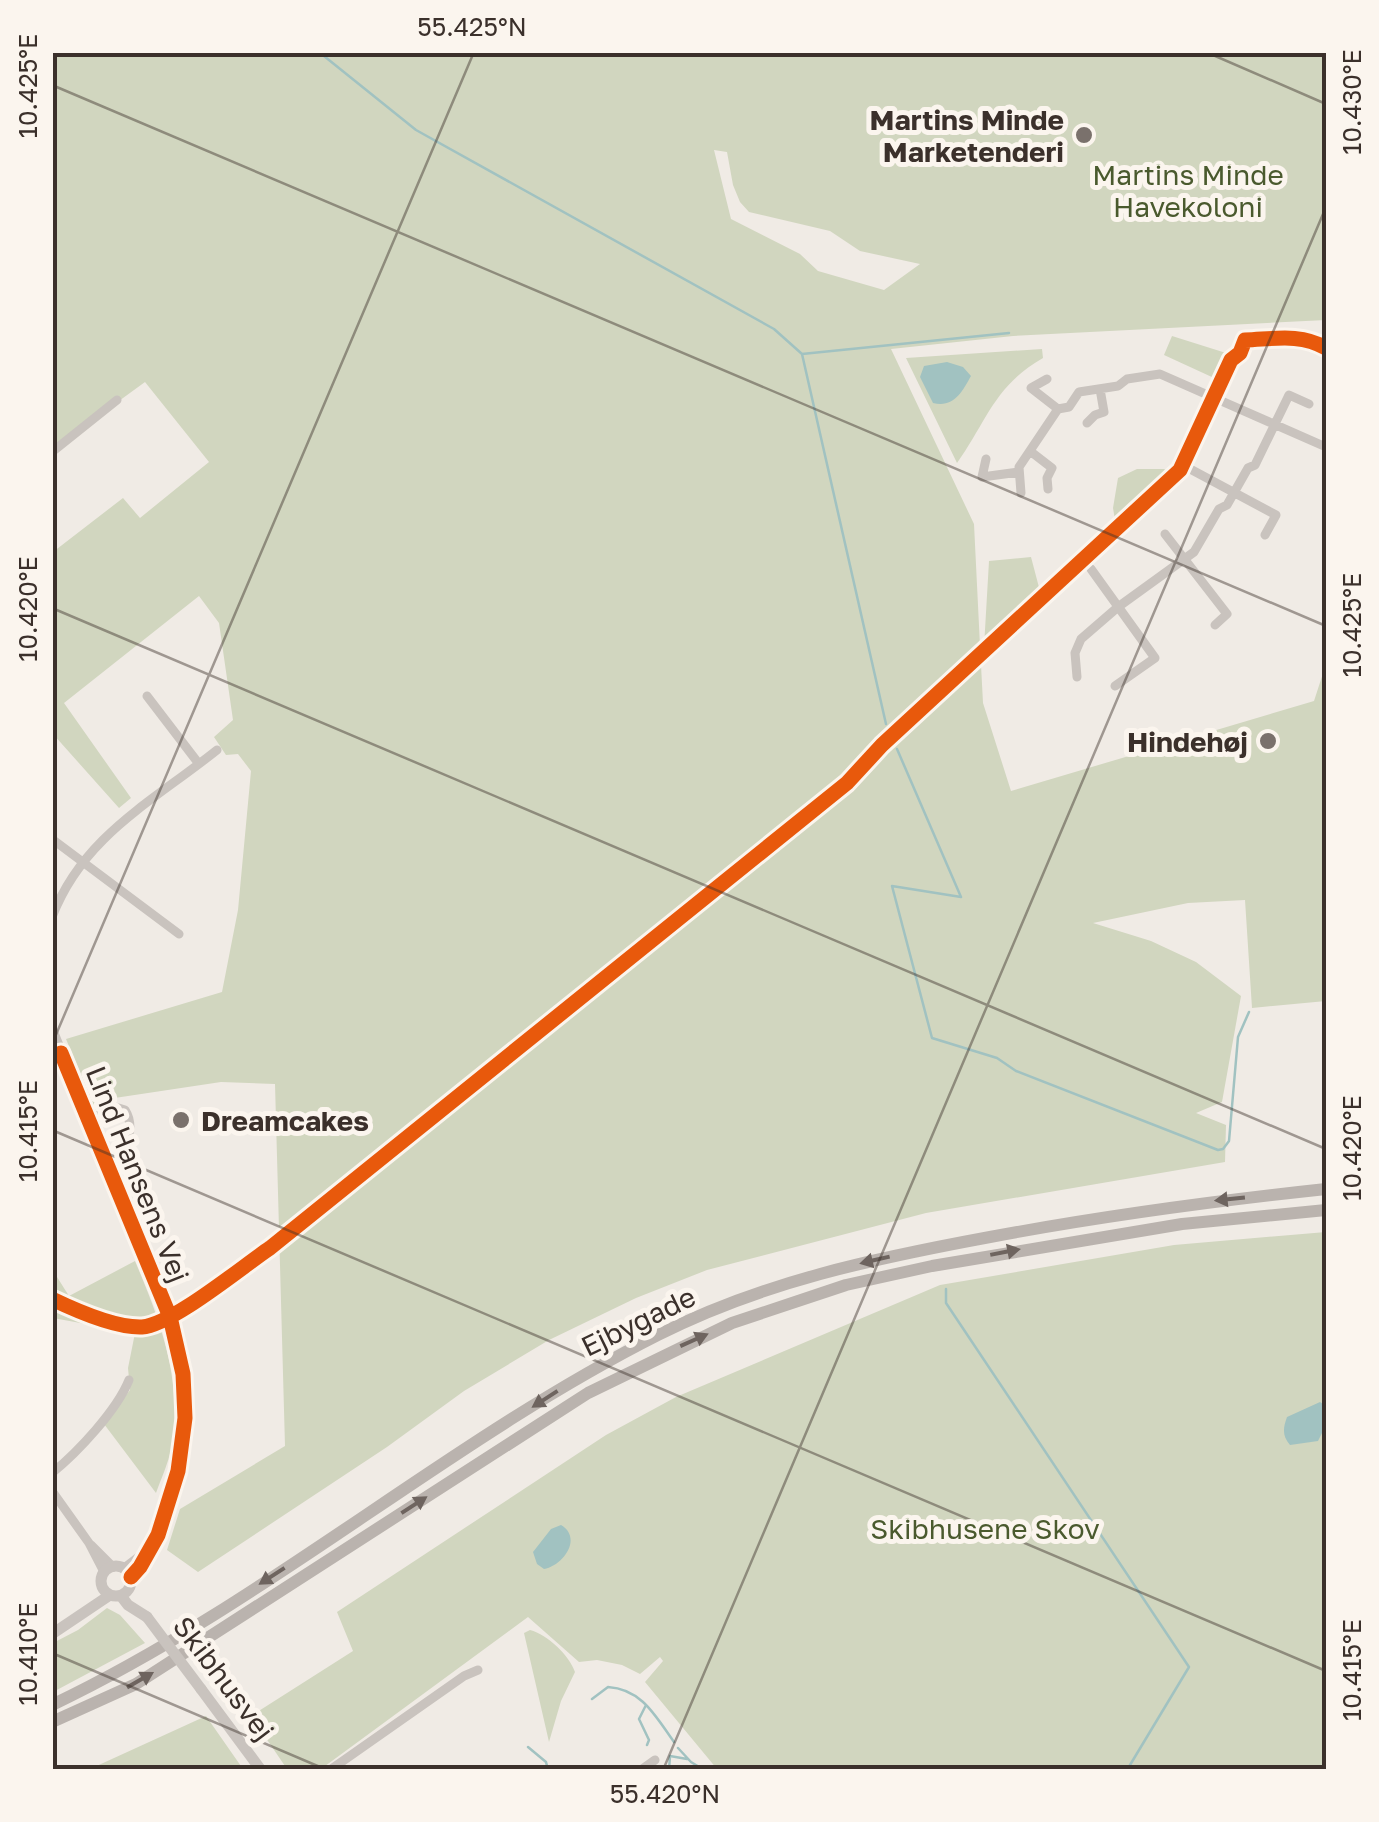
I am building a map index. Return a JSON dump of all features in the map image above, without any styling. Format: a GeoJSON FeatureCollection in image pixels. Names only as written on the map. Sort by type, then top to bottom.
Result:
{"type":"FeatureCollection","features":[{"type":"Feature","properties":{"kind":"main road","name":"Ejbygade"},"geometry":{"type":"LineString","coordinates":[[52,1705],[152,1654],[564,1386],[661,1334],[738,1302],[815,1274],[915,1251],[1199,1202],[1326,1188]]}},
{"type":"Feature","properties":{"kind":"main road","name":"Ejbygade"},"geometry":{"type":"LineString","coordinates":[[52,1722],[136,1684],[588,1393],[732,1324],[846,1286],[932,1266],[1163,1226],[1326,1210]]}},
{"type":"Feature","properties":{"kind":"street"},"geometry":{"type":"LineString","coordinates":[[1020,493],[1019,467],[1058,409],[1069,407],[1079,392],[1160,374],[1326,447]]}},
{"type":"Feature","properties":{"kind":"street"},"geometry":{"type":"LineString","coordinates":[[1047,379],[1031,388],[1058,409]]}},
{"type":"Feature","properties":{"kind":"street"},"geometry":{"type":"LineString","coordinates":[[1087,424],[1095,414],[1104,412],[1100,389]]}},
{"type":"Feature","properties":{"kind":"street"},"geometry":{"type":"LineString","coordinates":[[1077,677],[1075,653],[1081,639],[1194,552],[1219,509],[1227,505],[1248,468],[1254,465],[1289,395],[1309,404]]}},
{"type":"Feature","properties":{"kind":"street"},"geometry":{"type":"LineString","coordinates":[[52,452],[118,400]]}},
{"type":"Feature","properties":{"kind":"street"},"geometry":{"type":"LineString","coordinates":[[1030,451],[1052,468],[1048,489]]}},
{"type":"Feature","properties":{"kind":"street"},"geometry":{"type":"LineString","coordinates":[[986,459],[982,477],[1019,472]]}},
{"type":"Feature","properties":{"kind":"street"},"geometry":{"type":"LineString","coordinates":[[1192,470],[1276,515],[1265,534]]}},
{"type":"Feature","properties":{"kind":"street"},"geometry":{"type":"LineString","coordinates":[[1165,534],[1227,614],[1215,625]]}},
{"type":"Feature","properties":{"kind":"street"},"geometry":{"type":"LineString","coordinates":[[1092,569],[1155,658],[1116,686]]}},
{"type":"Feature","properties":{"kind":"street"},"geometry":{"type":"LineString","coordinates":[[147,696],[199,764]]}},
{"type":"Feature","properties":{"kind":"street"},"geometry":{"type":"LineString","coordinates":[[158,711],[169,702]]}},
{"type":"Feature","properties":{"kind":"street"},"geometry":{"type":"LineString","coordinates":[[52,918],[82,860],[103,837],[217,750]]}},
{"type":"Feature","properties":{"kind":"street"},"geometry":{"type":"LineString","coordinates":[[52,839],[180,934]]}},
{"type":"Feature","properties":{"kind":"street","name":"Lind Hansens Vej"},"geometry":{"type":"LineString","coordinates":[[52,1028],[170,1317],[183,1374],[185,1418],[168,1508],[152,1547],[117,1581]]}},
{"type":"Feature","properties":{"kind":"street","name":"Lind Hansens Vej"},"geometry":{"type":"LineString","coordinates":[[88,1117],[112,1106],[124,1110],[131,1119],[131,1130],[114,1175]]}},
{"type":"Feature","properties":{"kind":"street"},"geometry":{"type":"LineString","coordinates":[[52,1472],[78,1450],[124,1392],[129,1380]]}},
{"type":"Feature","properties":{"kind":"street","name":"Skibhusvej"},"geometry":{"type":"LineString","coordinates":[[52,1490],[117,1581],[128,1605],[147,1617],[261,1770]]}},
{"type":"Feature","properties":{"kind":"street"},"geometry":{"type":"LineString","coordinates":[[52,1634],[82,1614],[117,1581]]}},
{"type":"Feature","properties":{"kind":"street"},"geometry":{"type":"LineString","coordinates":[[330,1770],[478,1670]]}},
{"type":"Feature","properties":{"kind":"street"},"geometry":{"type":"LineString","coordinates":[[641,1770],[655,1760]]}},
{"type":"Feature","properties":{"kind":"green space","name":"Martins Minde Havekoloni"},"geometry":{"type":"Polygon","coordinates":[[[53,53],[1326,53],[1326,320],[1013,336],[891,349],[974,524],[980,646],[864,755],[867,770],[976,662],[981,665],[983,703],[1011,791],[1314,701],[1326,664],[1326,1001],[1252,1008],[1245,900],[1188,903],[1093,923],[1151,941],[1196,962],[1241,996],[1222,1102],[1196,1113],[1226,1125],[1225,1162],[926,1213],[707,1270],[636,1298],[549,1340],[464,1391],[198,1572],[167,1550],[180,1509],[285,1446],[275,1084],[221,1082],[108,1099],[94,1106],[66,1039],[222,992],[238,910],[251,771],[238,754],[226,755],[214,737],[233,720],[219,623],[199,596],[64,703],[131,798],[119,808],[53,734],[53,552],[123,498],[140,518],[209,462],[145,382],[53,449],[53,53]],[[714,150],[731,219],[800,254],[818,271],[884,290],[920,264],[860,251],[830,231],[749,212],[733,185],[727,152],[714,150]]]}},
{"type":"Feature","properties":{"kind":"green space"},"geometry":{"type":"Polygon","coordinates":[[[1172,336],[1226,353],[1214,378],[1164,355],[1172,336]]]}},
{"type":"Feature","properties":{"kind":"green space"},"geometry":{"type":"Polygon","coordinates":[[[1042,349],[1043,358],[1002,392],[957,463],[906,358],[1042,349]]]}},
{"type":"Feature","properties":{"kind":"green space"},"geometry":{"type":"Polygon","coordinates":[[[1137,469],[1164,469],[1173,474],[1116,526],[1113,508],[1118,478],[1137,469]]]}},
{"type":"Feature","properties":{"kind":"green space"},"geometry":{"type":"Polygon","coordinates":[[[1031,557],[1041,595],[984,647],[989,561],[1031,557]]]}},
{"type":"Feature","properties":{"kind":"green space","name":"Skibhusene Skov"},"geometry":{"type":"Polygon","coordinates":[[[1326,1232],[1326,1769],[717,1769],[645,1682],[663,1661],[660,1657],[640,1674],[597,1660],[579,1662],[528,1617],[321,1769],[287,1769],[251,1716],[353,1651],[337,1612],[606,1435],[676,1397],[940,1285],[1174,1245],[1326,1232]]]}},
{"type":"Feature","properties":{"kind":"green space"},"geometry":{"type":"Polygon","coordinates":[[[135,1261],[161,1329],[172,1376],[171,1449],[156,1493],[104,1424],[130,1390],[128,1368],[135,1333],[53,1318],[52,1269],[69,1296],[135,1261]]]}},
{"type":"Feature","properties":{"kind":"green space"},"geometry":{"type":"Polygon","coordinates":[[[107,1608],[120,1615],[145,1643],[53,1692],[53,1643],[107,1608]]]}},
{"type":"Feature","properties":{"kind":"green space"},"geometry":{"type":"Polygon","coordinates":[[[530,1630],[557,1646],[575,1672],[561,1701],[549,1742],[524,1633],[530,1630]]]}},
{"type":"Feature","properties":{"kind":"green space"},"geometry":{"type":"Polygon","coordinates":[[[206,1716],[243,1769],[90,1769],[206,1716]]]}},
{"type":"Feature","properties":{"kind":"water"},"geometry":{"type":"Polygon","coordinates":[[[947,362],[963,367],[971,376],[952,401],[933,403],[920,377],[924,366],[947,362]]]}},
{"type":"Feature","properties":{"kind":"water"},"geometry":{"type":"Polygon","coordinates":[[[1320,1402],[1326,1406],[1326,1425],[1318,1441],[1290,1445],[1284,1432],[1287,1417],[1320,1402]]]}},
{"type":"Feature","properties":{"kind":"water"},"geometry":{"type":"Polygon","coordinates":[[[561,1525],[570,1537],[568,1551],[558,1563],[544,1569],[537,1564],[533,1552],[551,1529],[561,1525]]]}},
{"type":"Feature","properties":{"kind":"waterway"},"geometry":{"type":"LineString","coordinates":[[319,52],[416,130],[774,329],[802,354],[886,724]]}},
{"type":"Feature","properties":{"kind":"waterway"},"geometry":{"type":"LineString","coordinates":[[802,354],[1009,333]]}},
{"type":"Feature","properties":{"kind":"waterway"},"geometry":{"type":"LineString","coordinates":[[897,749],[961,897],[892,886],[932,1038],[997,1058],[1016,1071],[1218,1150],[1229,1141],[1238,1037],[1249,1012]]}},
{"type":"Feature","properties":{"kind":"waterway"},"geometry":{"type":"LineString","coordinates":[[946,1289],[946,1303],[1189,1667],[1127,1770]]}},
{"type":"Feature","properties":{"kind":"waterway"},"geometry":{"type":"LineString","coordinates":[[592,1699],[608,1687],[630,1693],[647,1706],[674,1742]]}},
{"type":"Feature","properties":{"kind":"waterway"},"geometry":{"type":"LineString","coordinates":[[646,1705],[639,1719],[649,1740],[647,1745]]}},
{"type":"Feature","properties":{"kind":"waterway"},"geometry":{"type":"LineString","coordinates":[[528,1747],[546,1762],[548,1770]]}},
{"type":"Feature","properties":{"kind":"waterway"},"geometry":{"type":"LineString","coordinates":[[678,1748],[704,1770]]}},
{"type":"Feature","properties":{"kind":"waterway"},"geometry":{"type":"LineString","coordinates":[[669,1770],[670,1756],[687,1759]]}},
{"type":"Feature","properties":{"kind":"cycle path"},"geometry":{"type":"LineString","coordinates":[[52,1299],[108,1322],[131,1327],[155,1324],[189,1306],[270,1248],[847,783],[882,745],[1180,470],[1231,360],[1240,353],[1245,340],[1297,339],[1326,348]]}},
{"type":"Feature","properties":{"kind":"cycle path"},"geometry":{"type":"LineString","coordinates":[[61,1053],[170,1317],[183,1374],[185,1418],[178,1471],[158,1535],[131,1577]]}},
{"type":"Feature","properties":{"kind":"place","name":"Martins Minde Marketenderi"},"geometry":{"type":"Point","coordinates":[1084,135]}},
{"type":"Feature","properties":{"kind":"place","name":"Hindehøj"},"geometry":{"type":"Point","coordinates":[1268,741]}},
{"type":"Feature","properties":{"kind":"place","name":"Dreamcakes"},"geometry":{"type":"Point","coordinates":[181,1120]}}]}
